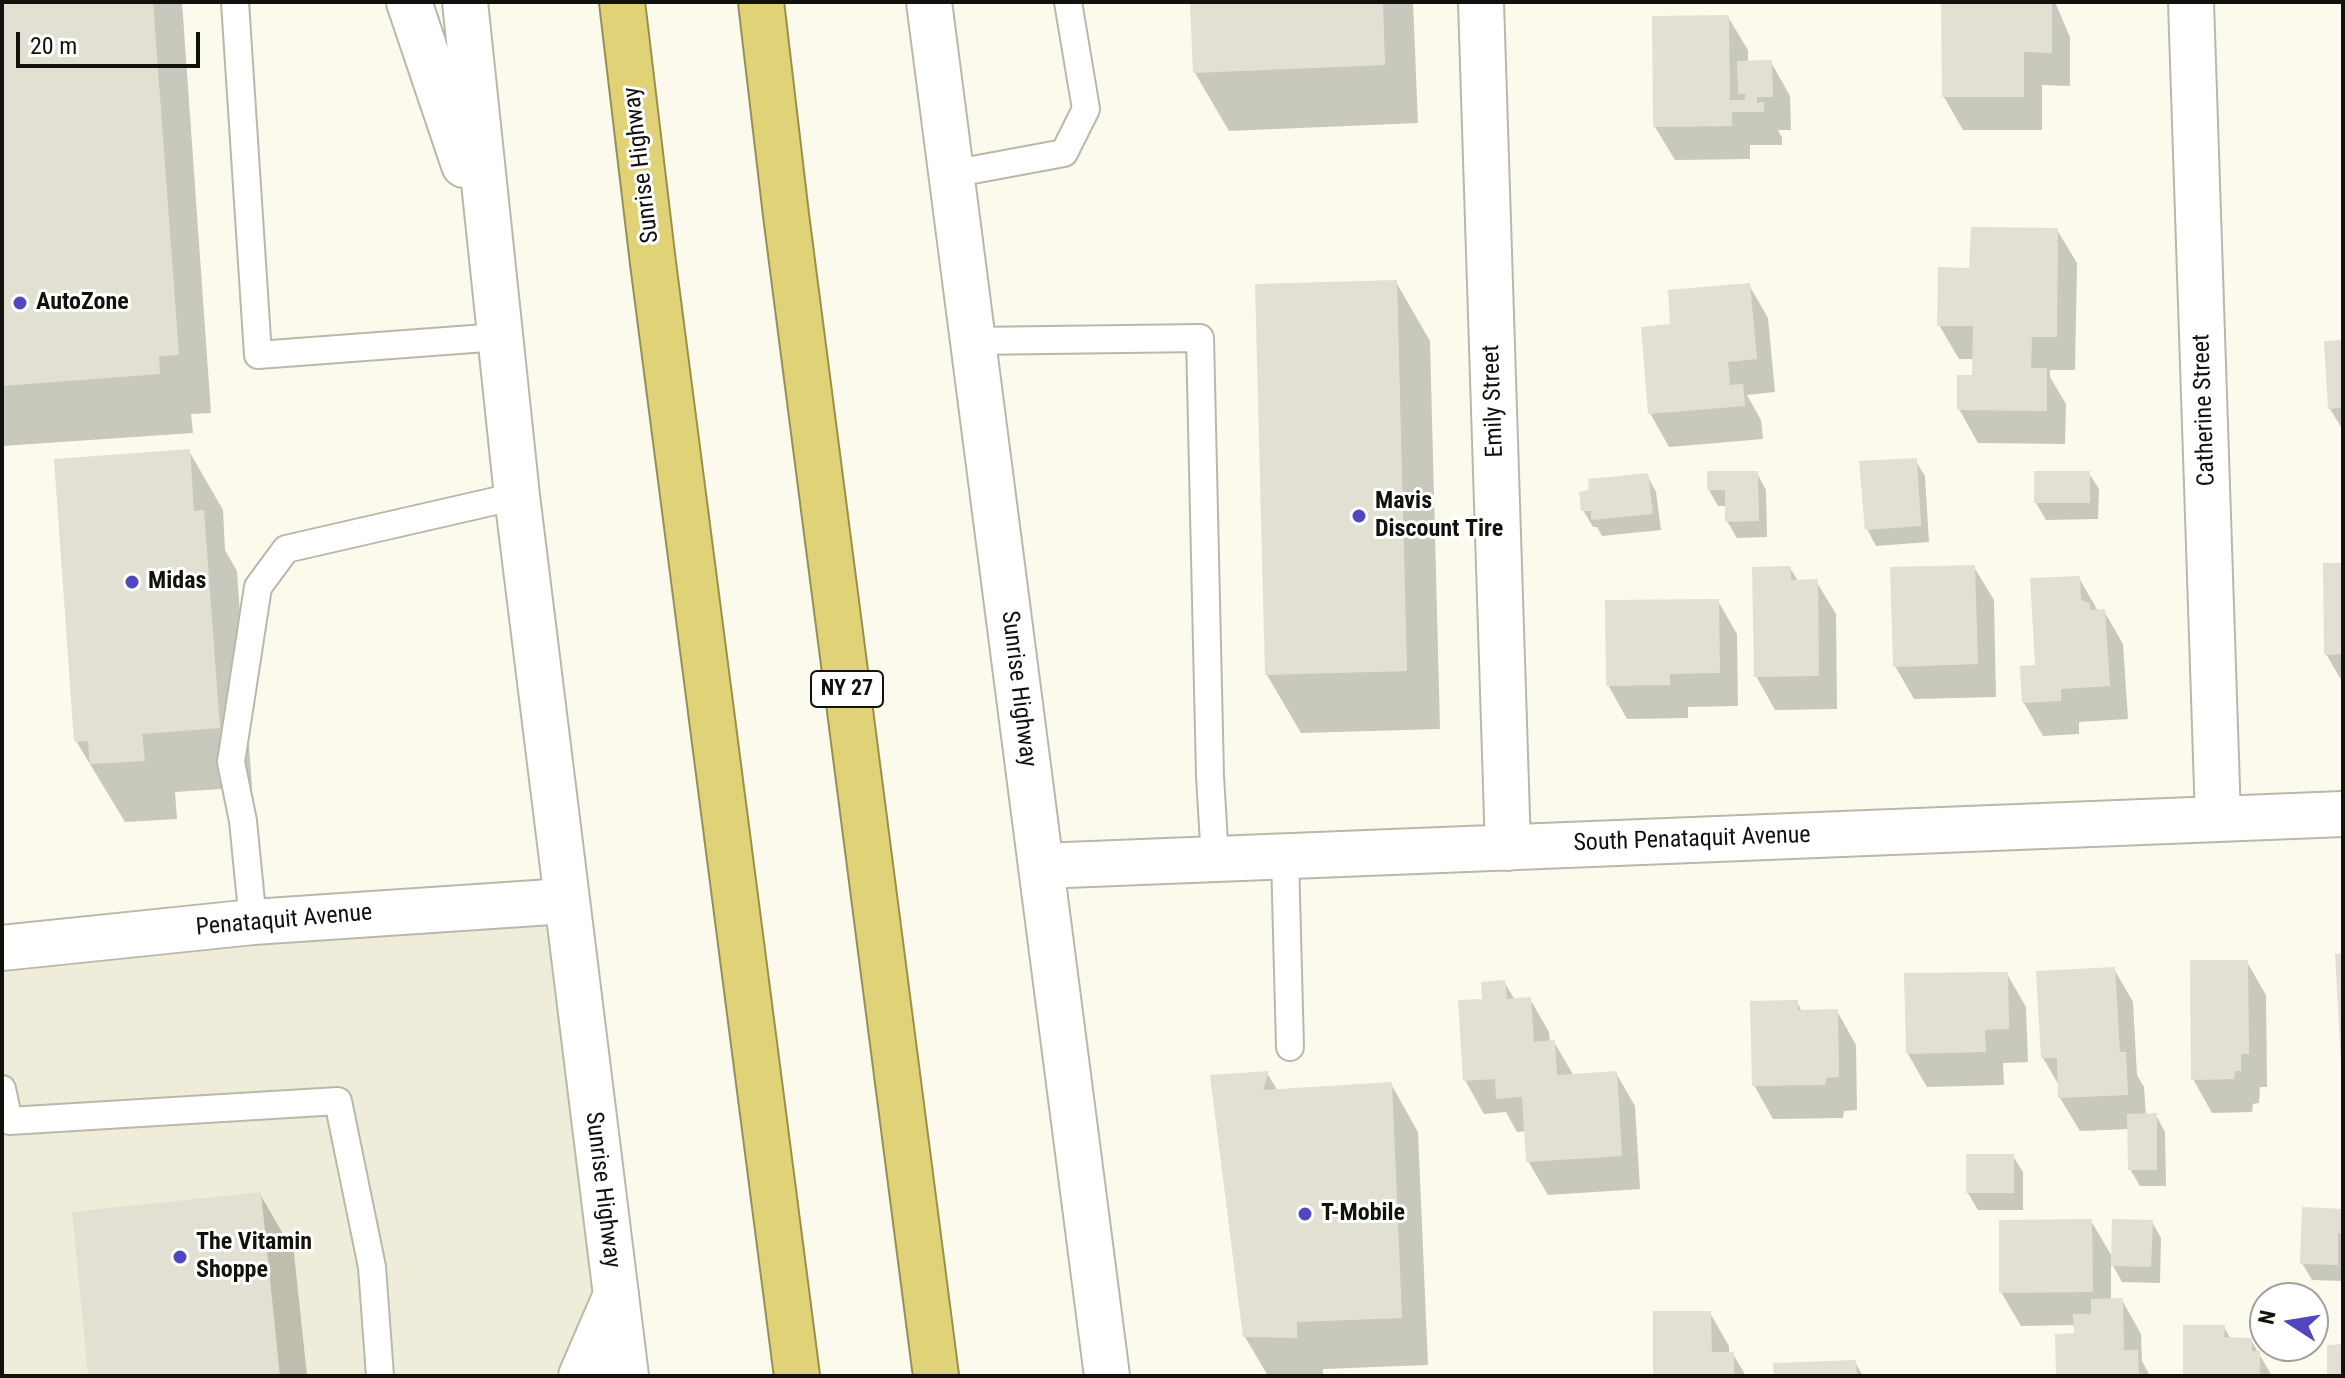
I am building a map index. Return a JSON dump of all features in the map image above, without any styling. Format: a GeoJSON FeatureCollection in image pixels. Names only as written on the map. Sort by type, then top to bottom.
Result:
{"type":"FeatureCollection","features":[{"type":"Feature","properties":{"kind":"highway","name":"Sunrise Highway"},"geometry":{"type":"LineString","coordinates":[[622,2],[797,1376]]}},
{"type":"Feature","properties":{"kind":"highway","name":"NY 27"},"geometry":{"type":"LineString","coordinates":[[761,2],[936,1376]]}},
{"type":"Feature","properties":{"kind":"street"},"geometry":{"type":"LineString","coordinates":[[409,2],[490,243]]}},
{"type":"Feature","properties":{"kind":"street","name":"Sunrise Highway"},"geometry":{"type":"LineString","coordinates":[[465,2],[517,496],[626,1376]]}},
{"type":"Feature","properties":{"kind":"street","name":"Sunrise Highway"},"geometry":{"type":"LineString","coordinates":[[929,2],[1107,1376]]}},
{"type":"Feature","properties":{"kind":"street","name":"Emily Street"},"geometry":{"type":"LineString","coordinates":[[1481,2],[1508,848]]}},
{"type":"Feature","properties":{"kind":"street","name":"Catherine Street"},"geometry":{"type":"LineString","coordinates":[[2191,2],[2218,818]]}},
{"type":"Feature","properties":{"kind":"street","name":"South Penataquit Avenue"},"geometry":{"type":"LineString","coordinates":[[1041,866],[2343,814]]}},
{"type":"Feature","properties":{"kind":"street","name":"Penataquit Avenue"},"geometry":{"type":"LineString","coordinates":[[2,948],[253,922],[566,901]]}},
{"type":"Feature","properties":{"kind":"street"},"geometry":{"type":"LineString","coordinates":[[581,1376],[616,1295]]}},
{"type":"Feature","properties":{"kind":"lane"},"geometry":{"type":"LineString","coordinates":[[235,2],[258,355],[499,337]]}},
{"type":"Feature","properties":{"kind":"lane"},"geometry":{"type":"LineString","coordinates":[[951,174],[1064,153],[1086,109],[1068,2]]}},
{"type":"Feature","properties":{"kind":"lane"},"geometry":{"type":"LineString","coordinates":[[973,341],[1200,338],[1210,776],[1215,860]]}},
{"type":"Feature","properties":{"kind":"lane"},"geometry":{"type":"LineString","coordinates":[[253,922],[243,821],[231,762],[258,587],[286,549],[517,496]]}},
{"type":"Feature","properties":{"kind":"lane"},"geometry":{"type":"LineString","coordinates":[[1285,858],[1290,1047]]}},
{"type":"Feature","properties":{"kind":"lane"},"geometry":{"type":"LineString","coordinates":[[2,1089],[9,1121],[338,1101],[372,1267],[380,1376]]}},
{"type":"Feature","properties":{"kind":"shaded area"},"geometry":{"type":"Polygon","coordinates":[[[566,901],[626,1376],[2,1376],[2,949],[566,901]]]}},
{"type":"Feature","properties":{"kind":"building"},"geometry":{"type":"Polygon","coordinates":[[[2,2],[153,2],[179,355],[159,356],[160,374],[2,386],[2,2]]]}},
{"type":"Feature","properties":{"kind":"building"},"geometry":{"type":"Polygon","coordinates":[[[1190,2],[1383,2],[1385,65],[1193,73],[1190,2]]]}},
{"type":"Feature","properties":{"kind":"building"},"geometry":{"type":"Polygon","coordinates":[[[2052,2],[2052,53],[2024,52],[2024,97],[1942,97],[1941,3],[2052,2]]]}},
{"type":"Feature","properties":{"kind":"building"},"geometry":{"type":"Polygon","coordinates":[[[1729,15],[1730,100],[1745,100],[1745,94],[1738,94],[1737,61],[1772,60],[1773,97],[1757,97],[1757,103],[1764,102],[1764,112],[1732,112],[1732,126],[1653,127],[1652,16],[1729,15]]]}},
{"type":"Feature","properties":{"kind":"building"},"geometry":{"type":"Polygon","coordinates":[[[1971,227],[2058,228],[2057,337],[2032,337],[2031,368],[2047,368],[2047,411],[1957,410],[1957,375],[1972,375],[1973,326],[1937,326],[1938,267],[1969,268],[1971,227]]]}},
{"type":"Feature","properties":{"kind":"building"},"geometry":{"type":"Polygon","coordinates":[[[1397,280],[1407,671],[1265,675],[1255,284],[1397,280]]]}},
{"type":"Feature","properties":{"kind":"building"},"geometry":{"type":"Polygon","coordinates":[[[1750,283],[1757,359],[1728,362],[1730,385],[1743,384],[1745,406],[1648,414],[1641,327],[1670,324],[1668,290],[1750,283]]]}},
{"type":"Feature","properties":{"kind":"building"},"geometry":{"type":"Polygon","coordinates":[[[2343,340],[2343,408],[2328,409],[2324,341],[2343,340]]]}},
{"type":"Feature","properties":{"kind":"building"},"geometry":{"type":"Polygon","coordinates":[[[190,449],[194,511],[204,510],[220,728],[142,734],[145,761],[90,764],[88,741],[74,742],[54,459],[190,449]]]}},
{"type":"Feature","properties":{"kind":"building"},"geometry":{"type":"Polygon","coordinates":[[[1917,458],[1921,526],[1865,530],[1859,461],[1917,458]]]}},
{"type":"Feature","properties":{"kind":"building"},"geometry":{"type":"Polygon","coordinates":[[[1707,471],[1758,471],[1759,521],[1725,522],[1725,490],[1707,490],[1707,471]]]}},
{"type":"Feature","properties":{"kind":"building"},"geometry":{"type":"Polygon","coordinates":[[[2034,471],[2090,471],[2090,503],[2034,503],[2034,471]]]}},
{"type":"Feature","properties":{"kind":"building"},"geometry":{"type":"Polygon","coordinates":[[[1648,473],[1653,514],[1591,520],[1591,511],[1581,511],[1579,492],[1589,490],[1588,479],[1648,473]]]}},
{"type":"Feature","properties":{"kind":"building"},"geometry":{"type":"Polygon","coordinates":[[[2323,563],[2343,563],[2343,654],[2324,655],[2323,563]]]}},
{"type":"Feature","properties":{"kind":"building"},"geometry":{"type":"Polygon","coordinates":[[[1975,565],[1978,664],[1893,667],[1890,567],[1975,565]]]}},
{"type":"Feature","properties":{"kind":"building"},"geometry":{"type":"Polygon","coordinates":[[[1791,566],[1791,580],[1818,579],[1819,676],[1754,677],[1752,567],[1791,566]]]}},
{"type":"Feature","properties":{"kind":"building"},"geometry":{"type":"Polygon","coordinates":[[[2080,576],[2081,600],[2090,603],[2090,610],[2105,609],[2110,686],[2061,689],[2061,701],[2022,703],[2020,666],[2035,665],[2030,578],[2080,576]]]}},
{"type":"Feature","properties":{"kind":"building"},"geometry":{"type":"Polygon","coordinates":[[[1719,599],[1720,673],[1670,674],[1670,685],[1606,686],[1605,600],[1719,599]]]}},
{"type":"Feature","properties":{"kind":"building"},"geometry":{"type":"Polygon","coordinates":[[[2343,953],[2343,1064],[2341,1064],[2335,954],[2343,953]]]}},
{"type":"Feature","properties":{"kind":"building"},"geometry":{"type":"Polygon","coordinates":[[[2190,960],[2248,960],[2249,1054],[2241,1054],[2241,1071],[2235,1071],[2234,1079],[2191,1080],[2190,960]]]}},
{"type":"Feature","properties":{"kind":"building"},"geometry":{"type":"Polygon","coordinates":[[[2115,967],[2120,1052],[2126,1052],[2128,1095],[2058,1098],[2057,1058],[2041,1058],[2036,971],[2115,967]]]}},
{"type":"Feature","properties":{"kind":"building"},"geometry":{"type":"Polygon","coordinates":[[[2008,972],[2009,1029],[1985,1030],[1986,1052],[1906,1054],[1904,973],[2008,972]]]}},
{"type":"Feature","properties":{"kind":"building"},"geometry":{"type":"Polygon","coordinates":[[[1505,980],[1507,999],[1531,997],[1534,1042],[1555,1040],[1557,1075],[1617,1071],[1622,1156],[1526,1162],[1522,1097],[1496,1099],[1495,1079],[1463,1081],[1458,1000],[1482,999],[1481,982],[1505,980]]]}},
{"type":"Feature","properties":{"kind":"building"},"geometry":{"type":"Polygon","coordinates":[[[1798,1000],[1798,1010],[1838,1009],[1839,1077],[1826,1078],[1825,1085],[1752,1086],[1750,1001],[1798,1000]]]}},
{"type":"Feature","properties":{"kind":"building"},"geometry":{"type":"Polygon","coordinates":[[[1269,1071],[1263,1090],[1392,1082],[1402,1318],[1297,1322],[1297,1338],[1243,1337],[1210,1075],[1269,1071]]]}},
{"type":"Feature","properties":{"kind":"building"},"geometry":{"type":"Polygon","coordinates":[[[2157,1113],[2157,1170],[2128,1170],[2127,1114],[2157,1113]]]}},
{"type":"Feature","properties":{"kind":"building"},"geometry":{"type":"Polygon","coordinates":[[[1966,1154],[2014,1154],[2014,1193],[1966,1193],[1966,1154]]]}},
{"type":"Feature","properties":{"kind":"building"},"geometry":{"type":"Polygon","coordinates":[[[261,1192],[280,1376],[88,1376],[72,1212],[261,1192]]]}},
{"type":"Feature","properties":{"kind":"building"},"geometry":{"type":"Polygon","coordinates":[[[2302,1207],[2343,1209],[2343,1234],[2338,1233],[2338,1265],[2300,1264],[2302,1207]]]}},
{"type":"Feature","properties":{"kind":"building"},"geometry":{"type":"Polygon","coordinates":[[[2092,1219],[2093,1292],[1999,1293],[1999,1220],[2092,1219]]]}},
{"type":"Feature","properties":{"kind":"building"},"geometry":{"type":"Polygon","coordinates":[[[2112,1219],[2153,1220],[2151,1267],[2111,1266],[2112,1219]]]}},
{"type":"Feature","properties":{"kind":"building"},"geometry":{"type":"Polygon","coordinates":[[[2123,1298],[2124,1350],[2138,1350],[2139,1376],[2056,1376],[2055,1334],[2074,1333],[2073,1314],[2091,1314],[2091,1299],[2123,1298]]]}},
{"type":"Feature","properties":{"kind":"building"},"geometry":{"type":"Polygon","coordinates":[[[1653,1311],[1711,1311],[1712,1352],[1734,1352],[1734,1376],[1653,1376],[1653,1311]]]}},
{"type":"Feature","properties":{"kind":"building"},"geometry":{"type":"Polygon","coordinates":[[[2183,1325],[2225,1325],[2224,1337],[2249,1338],[2249,1362],[2260,1362],[2260,1376],[2183,1376],[2183,1325]]]}},
{"type":"Feature","properties":{"kind":"building"},"geometry":{"type":"Polygon","coordinates":[[[2343,1344],[2343,1376],[2327,1376],[2329,1345],[2343,1344]]]}},
{"type":"Feature","properties":{"kind":"building"},"geometry":{"type":"Polygon","coordinates":[[[1856,1360],[1857,1376],[1774,1376],[1773,1363],[1856,1360]]]}},
{"type":"Feature","properties":{"kind":"place","name":"AutoZone"},"geometry":{"type":"Point","coordinates":[20,303]}},
{"type":"Feature","properties":{"kind":"place","name":"Mavis Discount Tire"},"geometry":{"type":"Point","coordinates":[1359,516]}},
{"type":"Feature","properties":{"kind":"place","name":"Midas"},"geometry":{"type":"Point","coordinates":[132,582]}},
{"type":"Feature","properties":{"kind":"place","name":"T-Mobile"},"geometry":{"type":"Point","coordinates":[1305,1214]}},
{"type":"Feature","properties":{"kind":"place","name":"The Vitamin Shoppe"},"geometry":{"type":"Point","coordinates":[180,1257]}}]}
